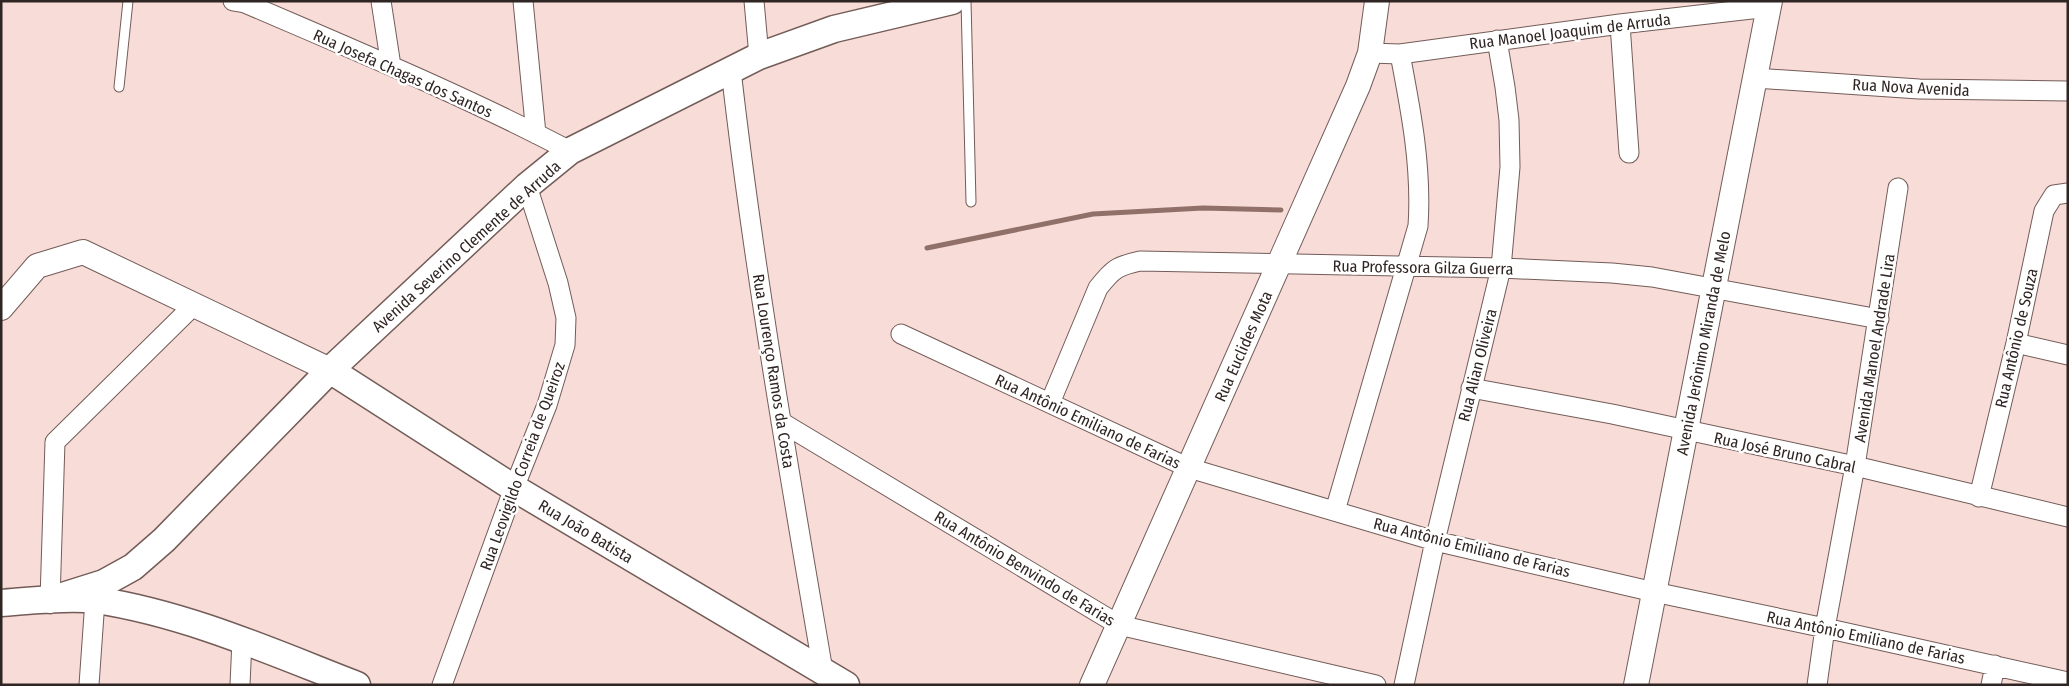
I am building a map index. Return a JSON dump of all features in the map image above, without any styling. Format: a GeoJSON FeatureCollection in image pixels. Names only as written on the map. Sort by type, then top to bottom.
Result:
{"type":"FeatureCollection","features":[{"type":"Feature","properties":{"kind":"main road","name":"Avenida Severino Clemente de Arruda"},"geometry":{"type":"LineString","coordinates":[[50,600],[104,583],[133,567],[164,540],[330,370],[527,186],[570,151],[759,56],[834,29],[952,1]]}},
{"type":"Feature","properties":{"kind":"main road","name":"Rua João Batista"},"geometry":{"type":"LineString","coordinates":[[330,370],[514,488],[846,685]]}},
{"type":"Feature","properties":{"kind":"main road"},"geometry":{"type":"LineString","coordinates":[[1,603],[95,600],[160,614],[242,640],[357,685]]}},
{"type":"Feature","properties":{"kind":"street"},"geometry":{"type":"LineString","coordinates":[[381,1],[392,66]]}},
{"type":"Feature","properties":{"kind":"street"},"geometry":{"type":"LineString","coordinates":[[523,1],[536,134]]}},
{"type":"Feature","properties":{"kind":"street"},"geometry":{"type":"LineString","coordinates":[[754,1],[759,56]]}},
{"type":"Feature","properties":{"kind":"street","name":"Rua Euclides Mota"},"geometry":{"type":"LineString","coordinates":[[1092,685],[1358,86],[1370,53],[1377,1]]}},
{"type":"Feature","properties":{"kind":"street","name":"Rua Josefa Chagas dos Santos"},"geometry":{"type":"LineString","coordinates":[[241,2],[392,66],[570,151]]}},
{"type":"Feature","properties":{"kind":"street","name":"Rua Manoel Joaquim de Arruda"},"geometry":{"type":"LineString","coordinates":[[1370,53],[1400,54],[1769,4]]}},
{"type":"Feature","properties":{"kind":"street","name":"Avenida Jerônimo Miranda de Melo"},"geometry":{"type":"LineString","coordinates":[[1636,685],[1769,4]]}},
{"type":"Feature","properties":{"kind":"street"},"geometry":{"type":"LineString","coordinates":[[1620,24],[1629,153]]}},
{"type":"Feature","properties":{"kind":"street","name":"Rua Alian Oliveira"},"geometry":{"type":"LineString","coordinates":[[1404,685],[1434,541],[1501,268],[1510,167],[1509,120],[1497,40]]}},
{"type":"Feature","properties":{"kind":"street"},"geometry":{"type":"LineString","coordinates":[[1335,510],[1418,226],[1420,200],[1418,166],[1413,123],[1400,54]]}},
{"type":"Feature","properties":{"kind":"street","name":"Rua Lourenço Ramos da Costa"},"geometry":{"type":"LineString","coordinates":[[731,70],[742,167],[781,422],[823,671]]}},
{"type":"Feature","properties":{"kind":"street","name":"Rua Nova Avenida"},"geometry":{"type":"LineString","coordinates":[[1755,78],[1919,88],[2068,91]]}},
{"type":"Feature","properties":{"kind":"street","name":"Rua Leovigildo Correia de Queiroz"},"geometry":{"type":"LineString","coordinates":[[442,685],[514,488],[547,405],[565,346],[566,318],[560,291],[527,186]]}},
{"type":"Feature","properties":{"kind":"street","name":"Avenida Manoel Andrade Lira"},"geometry":{"type":"LineString","coordinates":[[1817,685],[1825,628],[1855,466],[1879,319],[1898,188]]}},
{"type":"Feature","properties":{"kind":"street","name":"Rua Antônio de Souza"},"geometry":{"type":"LineString","coordinates":[[1979,497],[2016,342],[2044,211],[2054,195],[2068,193]]}},
{"type":"Feature","properties":{"kind":"street"},"geometry":{"type":"LineString","coordinates":[[1,308],[37,266],[83,252],[330,370]]}},
{"type":"Feature","properties":{"kind":"street","name":"Rua Professora Gilza Guerra"},"geometry":{"type":"LineString","coordinates":[[1050,403],[1098,288],[1107,276],[1120,266],[1140,261],[1575,270],[1652,277],[1879,319]]}},
{"type":"Feature","properties":{"kind":"street"},"geometry":{"type":"LineString","coordinates":[[50,600],[55,442],[194,305]]}},
{"type":"Feature","properties":{"kind":"street","name":"Rua Antônio Emiliano de Farias"},"geometry":{"type":"LineString","coordinates":[[901,334],[1189,468],[1434,541],[1654,592],[2068,682]]}},
{"type":"Feature","properties":{"kind":"street"},"geometry":{"type":"LineString","coordinates":[[2016,342],[2068,355]]}},
{"type":"Feature","properties":{"kind":"street","name":"Rua José Bruno Cabral"},"geometry":{"type":"LineString","coordinates":[[1471,388],[1612,414],[1855,466],[2068,517]]}},
{"type":"Feature","properties":{"kind":"street","name":"Rua Antônio Benvindo de Farias"},"geometry":{"type":"LineString","coordinates":[[781,422],[1119,625],[1376,685]]}},
{"type":"Feature","properties":{"kind":"street"},"geometry":{"type":"LineString","coordinates":[[89,685],[95,600]]}},
{"type":"Feature","properties":{"kind":"street"},"geometry":{"type":"LineString","coordinates":[[240,685],[242,640]]}},
{"type":"Feature","properties":{"kind":"street"},"geometry":{"type":"LineString","coordinates":[[1991,685],[1995,665]]}},
{"type":"Feature","properties":{"kind":"lane"},"geometry":{"type":"LineString","coordinates":[[119,88],[128,1]]}},
{"type":"Feature","properties":{"kind":"lane"},"geometry":{"type":"LineString","coordinates":[[966,1],[972,202]]}},
{"type":"Feature","properties":{"kind":"waterway"},"geometry":{"type":"LineString","coordinates":[[927,248],[1093,214],[1203,208],[1281,210]]}}]}
